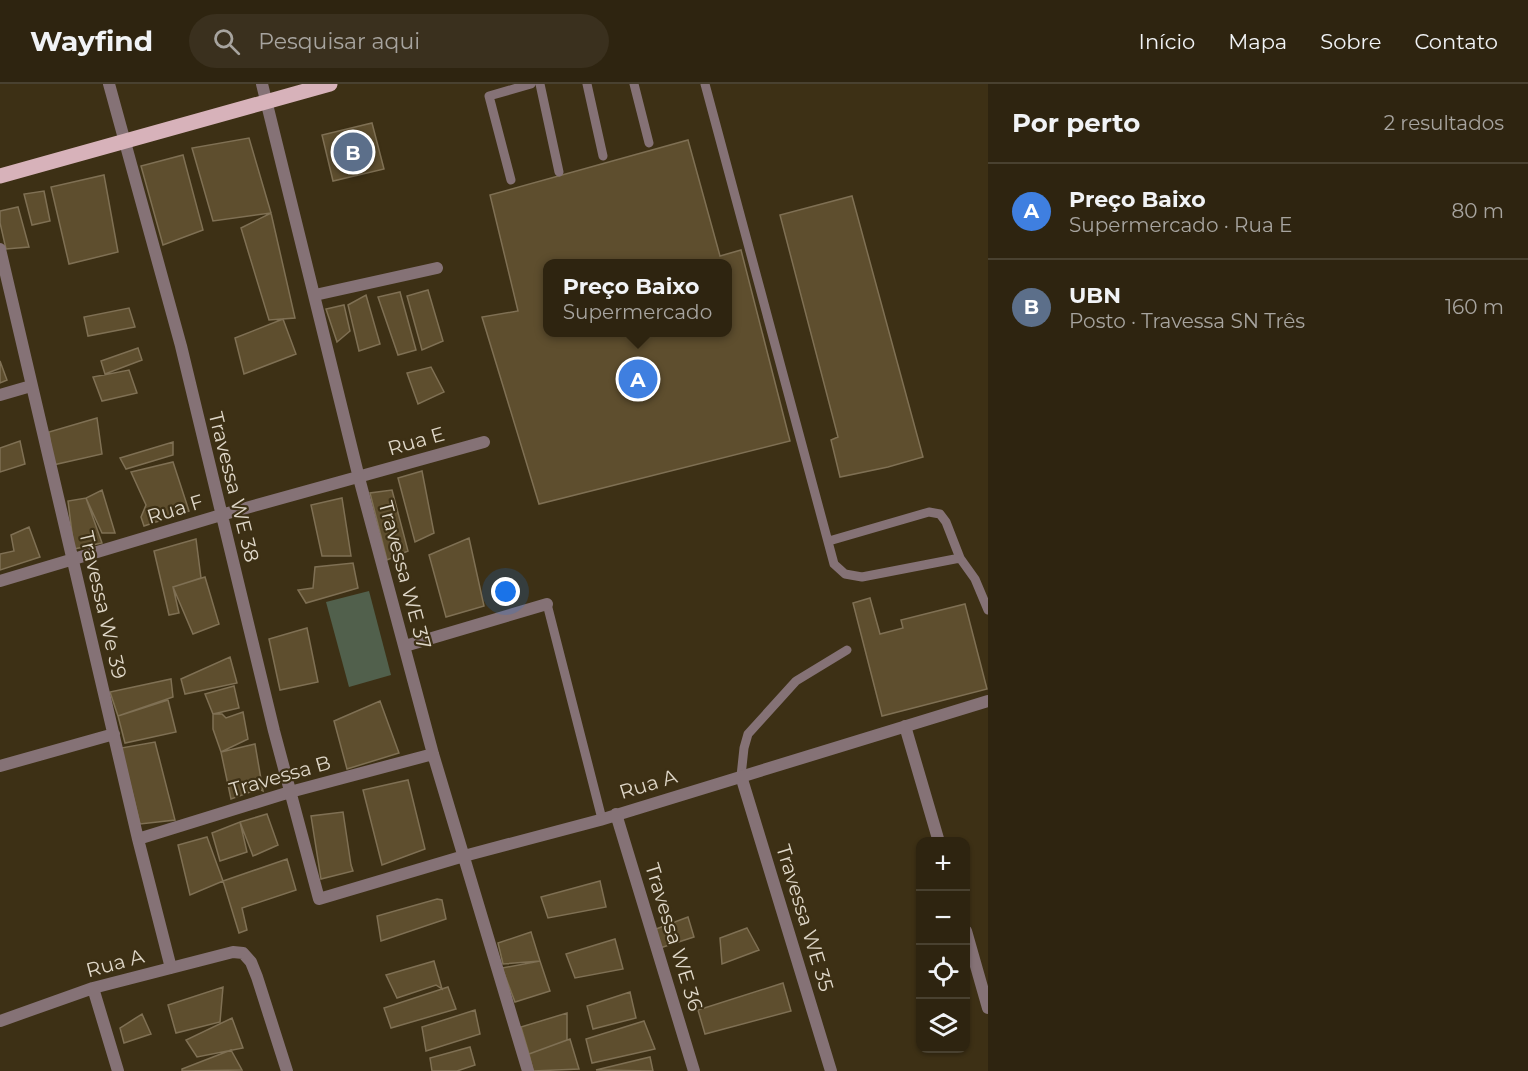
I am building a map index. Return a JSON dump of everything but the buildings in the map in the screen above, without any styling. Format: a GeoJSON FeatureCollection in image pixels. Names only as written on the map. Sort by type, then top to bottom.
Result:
{"type":"FeatureCollection","features":[{"type":"Feature","properties":{"kind":"main road"},"geometry":{"type":"LineString","coordinates":[[0,176],[330,84]]}},
{"type":"Feature","properties":{"kind":"street","name":"Travessa WE 38"},"geometry":{"type":"LineString","coordinates":[[109,84],[181,346],[290,792],[319,899]]}},
{"type":"Feature","properties":{"kind":"street","name":"Travessa WE 37"},"geometry":{"type":"LineString","coordinates":[[262,84],[359,478],[433,754],[528,1071]]}},
{"type":"Feature","properties":{"kind":"street","name":"Travessa We 39"},"geometry":{"type":"LineString","coordinates":[[0,249],[138,839],[171,969]]}},
{"type":"Feature","properties":{"kind":"street"},"geometry":{"type":"LineString","coordinates":[[315,295],[437,268]]}},
{"type":"Feature","properties":{"kind":"street"},"geometry":{"type":"LineString","coordinates":[[0,395],[31,386]]}},
{"type":"Feature","properties":{"kind":"street","name":"Rua E"},"geometry":{"type":"LineString","coordinates":[[359,478],[484,442]]}},
{"type":"Feature","properties":{"kind":"street","name":"Rua F"},"geometry":{"type":"LineString","coordinates":[[0,581],[221,515],[359,478]]}},
{"type":"Feature","properties":{"kind":"street"},"geometry":{"type":"LineString","coordinates":[[405,646],[547,604]]}},
{"type":"Feature","properties":{"kind":"street","name":"Rua A"},"geometry":{"type":"LineString","coordinates":[[319,899],[464,856],[602,819],[988,701]]}},
{"type":"Feature","properties":{"kind":"street"},"geometry":{"type":"LineString","coordinates":[[905,726],[938,837]]}},
{"type":"Feature","properties":{"kind":"street"},"geometry":{"type":"LineString","coordinates":[[0,766],[114,734]]}},
{"type":"Feature","properties":{"kind":"street","name":"Travessa B"},"geometry":{"type":"LineString","coordinates":[[138,839],[290,792],[433,754]]}},
{"type":"Feature","properties":{"kind":"street","name":"Travessa WE 35"},"geometry":{"type":"LineString","coordinates":[[741,776],[831,1071]]}},
{"type":"Feature","properties":{"kind":"street","name":"Travessa WE 36"},"geometry":{"type":"LineString","coordinates":[[616,814],[694,1071]]}},
{"type":"Feature","properties":{"kind":"street"},"geometry":{"type":"LineString","coordinates":[[970,945],[988,1008]]}},
{"type":"Feature","properties":{"kind":"street","name":"Rua A"},"geometry":{"type":"LineString","coordinates":[[0,1021],[93,988],[233,952],[243,953],[251,962],[257,977],[287,1071]]}},
{"type":"Feature","properties":{"kind":"street"},"geometry":{"type":"LineString","coordinates":[[93,988],[118,1071]]}},
{"type":"Feature","properties":{"kind":"lane"},"geometry":{"type":"LineString","coordinates":[[511,180],[489,96],[531,84]]}},
{"type":"Feature","properties":{"kind":"lane"},"geometry":{"type":"LineString","coordinates":[[540,84],[559,172]]}},
{"type":"Feature","properties":{"kind":"lane"},"geometry":{"type":"LineString","coordinates":[[587,84],[603,156]]}},
{"type":"Feature","properties":{"kind":"lane"},"geometry":{"type":"LineString","coordinates":[[634,84],[649,143]]}},
{"type":"Feature","properties":{"kind":"lane"},"geometry":{"type":"LineString","coordinates":[[705,84],[834,564],[845,574],[862,578],[960,558]]}},
{"type":"Feature","properties":{"kind":"lane"},"geometry":{"type":"LineString","coordinates":[[829,541],[929,512],[940,514],[946,522],[960,558],[975,579],[988,609]]}},
{"type":"Feature","properties":{"kind":"lane"},"geometry":{"type":"LineString","coordinates":[[547,604],[602,819]]}},
{"type":"Feature","properties":{"kind":"lane"},"geometry":{"type":"LineString","coordinates":[[741,776],[748,734],[796,681],[847,650]]}},
{"type":"Feature","properties":{"kind":"green space"},"geometry":{"type":"Polygon","coordinates":[[[369,591],[391,675],[349,687],[326,602],[369,591]]]}},
{"type":"Feature","properties":{"kind":"place","name":"UBN"},"geometry":{"type":"Point","coordinates":[353,152]}},
{"type":"Feature","properties":{"kind":"place","name":"Preço Baixo"},"geometry":{"type":"Point","coordinates":[638,379]}}]}
